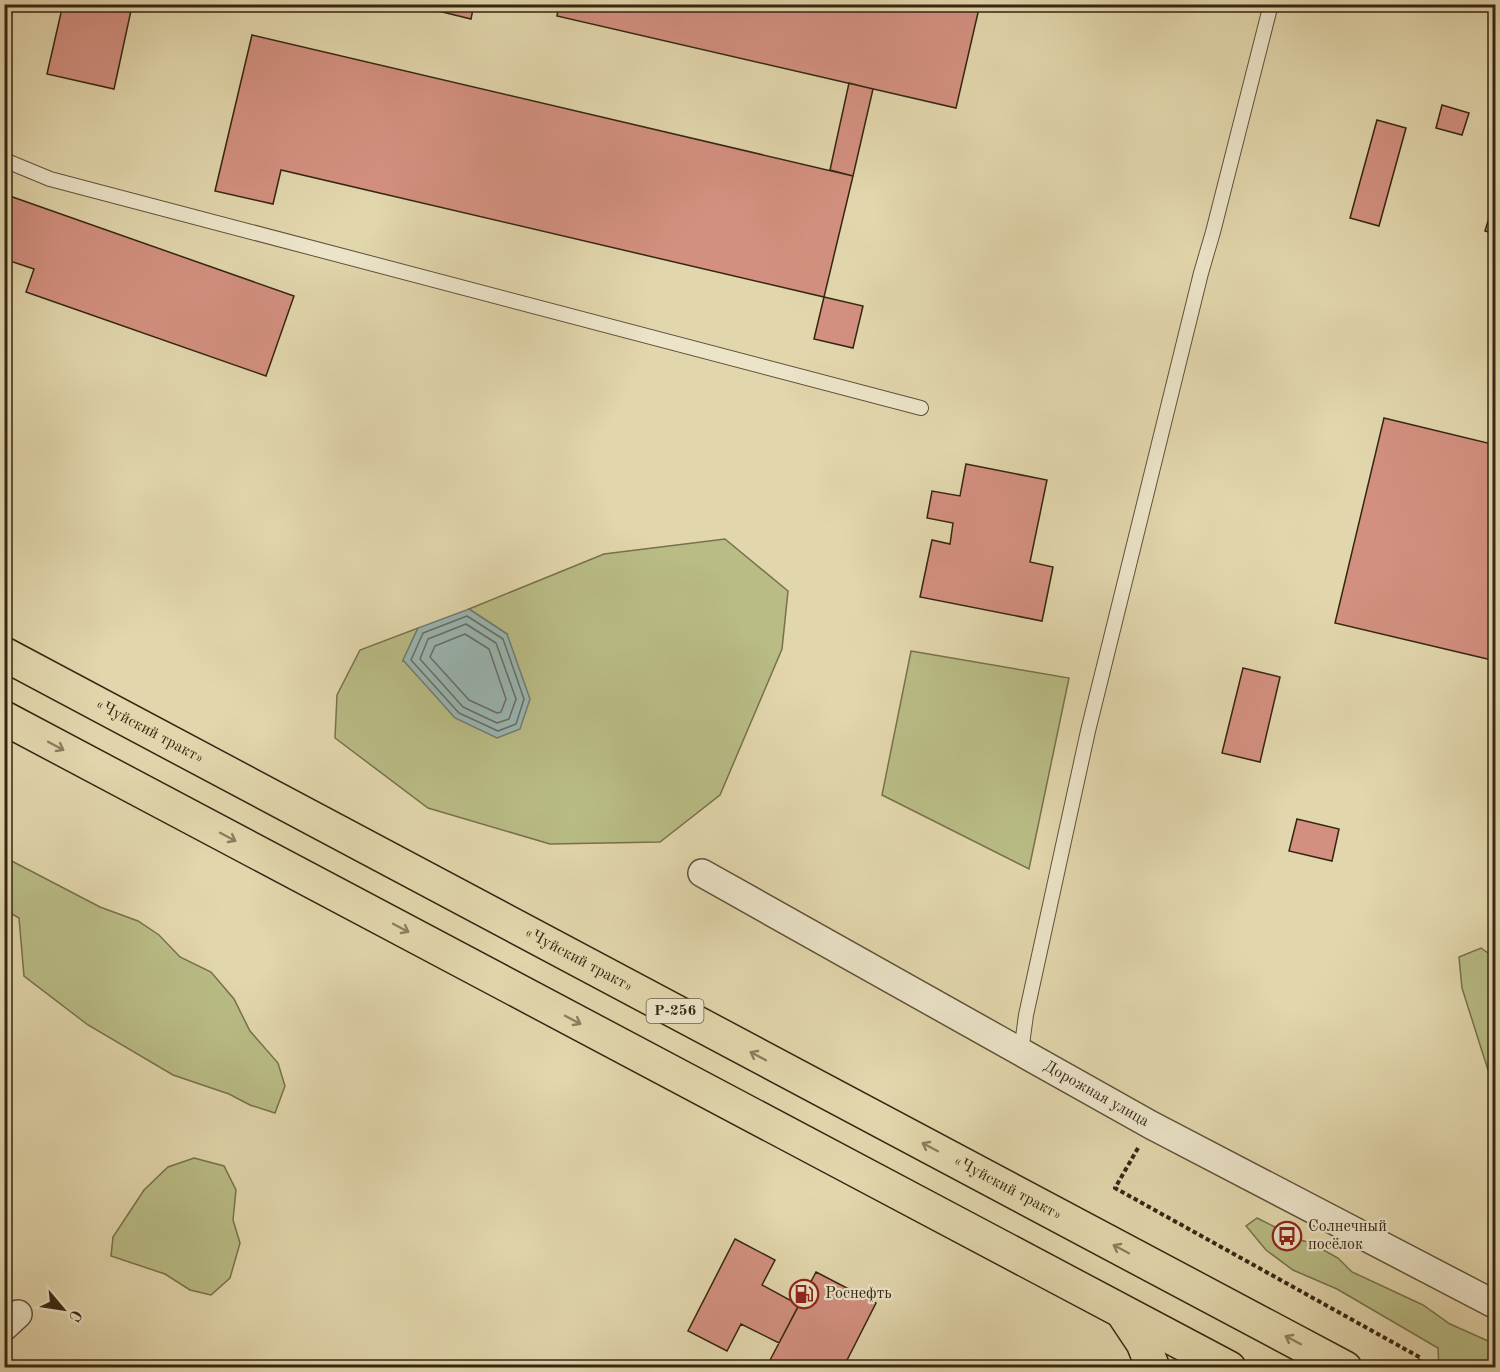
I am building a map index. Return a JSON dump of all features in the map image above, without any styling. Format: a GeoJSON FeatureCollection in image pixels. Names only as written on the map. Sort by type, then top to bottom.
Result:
{"type":"FeatureCollection","features":[{"type":"Feature","properties":{"kind":"highway","name":"«Чуйский тракт»"},"geometry":{"type":"LineString","coordinates":[[4,654],[1345,1368]]}},
{"type":"Feature","properties":{"kind":"highway"},"geometry":{"type":"LineString","coordinates":[[4,718],[1229,1368]]}},
{"type":"Feature","properties":{"kind":"highway"},"geometry":{"type":"LineString","coordinates":[[1122,1311],[1143,1343],[1153,1368]]}},
{"type":"Feature","properties":{"kind":"street","name":"Дорожная улица"},"geometry":{"type":"LineString","coordinates":[[702,873],[1151,1125],[1496,1305]]}},
{"type":"Feature","properties":{"kind":"lane"},"geometry":{"type":"LineString","coordinates":[[4,14],[7,4]]}},
{"type":"Feature","properties":{"kind":"lane"},"geometry":{"type":"LineString","coordinates":[[1020,1052],[1088,730],[1270,4]]}},
{"type":"Feature","properties":{"kind":"lane"},"geometry":{"type":"LineString","coordinates":[[4,160],[50,179],[921,408]]}},
{"type":"Feature","properties":{"kind":"path"},"geometry":{"type":"LineString","coordinates":[[1151,1125],[1115,1188],[1421,1358],[1416,1368]]}},
{"type":"Feature","properties":{"kind":"green space"},"geometry":{"type":"Polygon","coordinates":[[[725,539],[788,591],[782,649],[720,795],[660,842],[550,844],[428,808],[335,738],[337,695],[360,650],[418,628],[403,661],[507,634],[469,609],[604,554],[725,539]]]}},
{"type":"Feature","properties":{"kind":"green space"},"geometry":{"type":"Polygon","coordinates":[[[911,651],[1069,678],[1029,869],[882,795],[911,651]]]}},
{"type":"Feature","properties":{"kind":"green space"},"geometry":{"type":"Polygon","coordinates":[[[4,857],[100,907],[138,921],[159,935],[180,957],[211,972],[234,999],[250,1031],[278,1063],[285,1086],[275,1113],[173,1075],[88,1025],[24,976],[19,918],[5,910],[4,857]]]}},
{"type":"Feature","properties":{"kind":"green space"},"geometry":{"type":"Polygon","coordinates":[[[1481,948],[1495,958],[1495,1075],[1488,1070],[1462,988],[1459,957],[1481,948]]]}},
{"type":"Feature","properties":{"kind":"green space"},"geometry":{"type":"Polygon","coordinates":[[[194,1158],[224,1166],[236,1190],[233,1220],[240,1243],[230,1278],[211,1295],[190,1290],[165,1274],[111,1256],[113,1237],[144,1190],[168,1167],[194,1158]]]}},
{"type":"Feature","properties":{"kind":"green space"},"geometry":{"type":"Polygon","coordinates":[[[1257,1218],[1287,1236],[1311,1243],[1338,1258],[1352,1272],[1423,1305],[1450,1324],[1495,1344],[1495,1367],[1439,1367],[1438,1348],[1337,1289],[1293,1270],[1266,1250],[1246,1226],[1257,1218]]]}},
{"type":"Feature","properties":{"kind":"water"},"geometry":{"type":"Polygon","coordinates":[[[469,609],[507,634],[530,699],[520,729],[497,738],[455,718],[403,660],[418,628],[469,609]]]}},
{"type":"Feature","properties":{"kind":"building"},"geometry":{"type":"Polygon","coordinates":[[[63,4],[132,6],[114,89],[47,74],[63,4]]]}},
{"type":"Feature","properties":{"kind":"building"},"geometry":{"type":"Polygon","coordinates":[[[431,4],[474,4],[471,19],[430,9],[431,4]]]}},
{"type":"Feature","properties":{"kind":"building"},"geometry":{"type":"Polygon","coordinates":[[[559,4],[980,4],[956,108],[557,16],[559,4]]]}},
{"type":"Feature","properties":{"kind":"building"},"geometry":{"type":"Polygon","coordinates":[[[252,35],[853,176],[824,297],[281,170],[273,204],[215,191],[252,35]]]}},
{"type":"Feature","properties":{"kind":"building"},"geometry":{"type":"Polygon","coordinates":[[[849,83],[873,89],[853,176],[830,170],[849,83]]]}},
{"type":"Feature","properties":{"kind":"building"},"geometry":{"type":"Polygon","coordinates":[[[1442,105],[1469,113],[1462,135],[1436,128],[1442,105]]]}},
{"type":"Feature","properties":{"kind":"building"},"geometry":{"type":"Polygon","coordinates":[[[1377,120],[1406,128],[1379,226],[1350,218],[1377,120]]]}},
{"type":"Feature","properties":{"kind":"building"},"geometry":{"type":"Polygon","coordinates":[[[4,194],[294,296],[266,376],[26,292],[34,269],[4,259],[4,194]]]}},
{"type":"Feature","properties":{"kind":"building"},"geometry":{"type":"Polygon","coordinates":[[[1496,195],[1496,234],[1485,231],[1496,195]]]}},
{"type":"Feature","properties":{"kind":"building"},"geometry":{"type":"Polygon","coordinates":[[[824,297],[863,306],[853,348],[814,339],[824,297]]]}},
{"type":"Feature","properties":{"kind":"building"},"geometry":{"type":"Polygon","coordinates":[[[1384,418],[1496,445],[1496,661],[1335,623],[1384,418]]]}},
{"type":"Feature","properties":{"kind":"building"},"geometry":{"type":"Polygon","coordinates":[[[966,464],[1047,480],[1030,562],[1053,567],[1042,621],[920,597],[932,540],[950,544],[953,523],[927,518],[932,491],[960,496],[966,464]]]}},
{"type":"Feature","properties":{"kind":"building"},"geometry":{"type":"Polygon","coordinates":[[[1243,668],[1280,677],[1260,762],[1222,753],[1243,668]]]}},
{"type":"Feature","properties":{"kind":"building"},"geometry":{"type":"Polygon","coordinates":[[[1297,819],[1339,829],[1332,861],[1289,851],[1297,819]]]}},
{"type":"Feature","properties":{"kind":"building"},"geometry":{"type":"Polygon","coordinates":[[[735,1239],[775,1260],[762,1285],[799,1305],[779,1343],[741,1324],[727,1351],[688,1331],[735,1239]]]}},
{"type":"Feature","properties":{"kind":"building"},"geometry":{"type":"Polygon","coordinates":[[[816,1272],[876,1303],[843,1368],[769,1368],[767,1366],[816,1272]]]}},
{"type":"Feature","properties":{"kind":"place","name":"Солнечный посёлок"},"geometry":{"type":"Point","coordinates":[1287,1236]}},
{"type":"Feature","properties":{"kind":"place","name":"Роснефть"},"geometry":{"type":"Point","coordinates":[804,1294]}}]}
